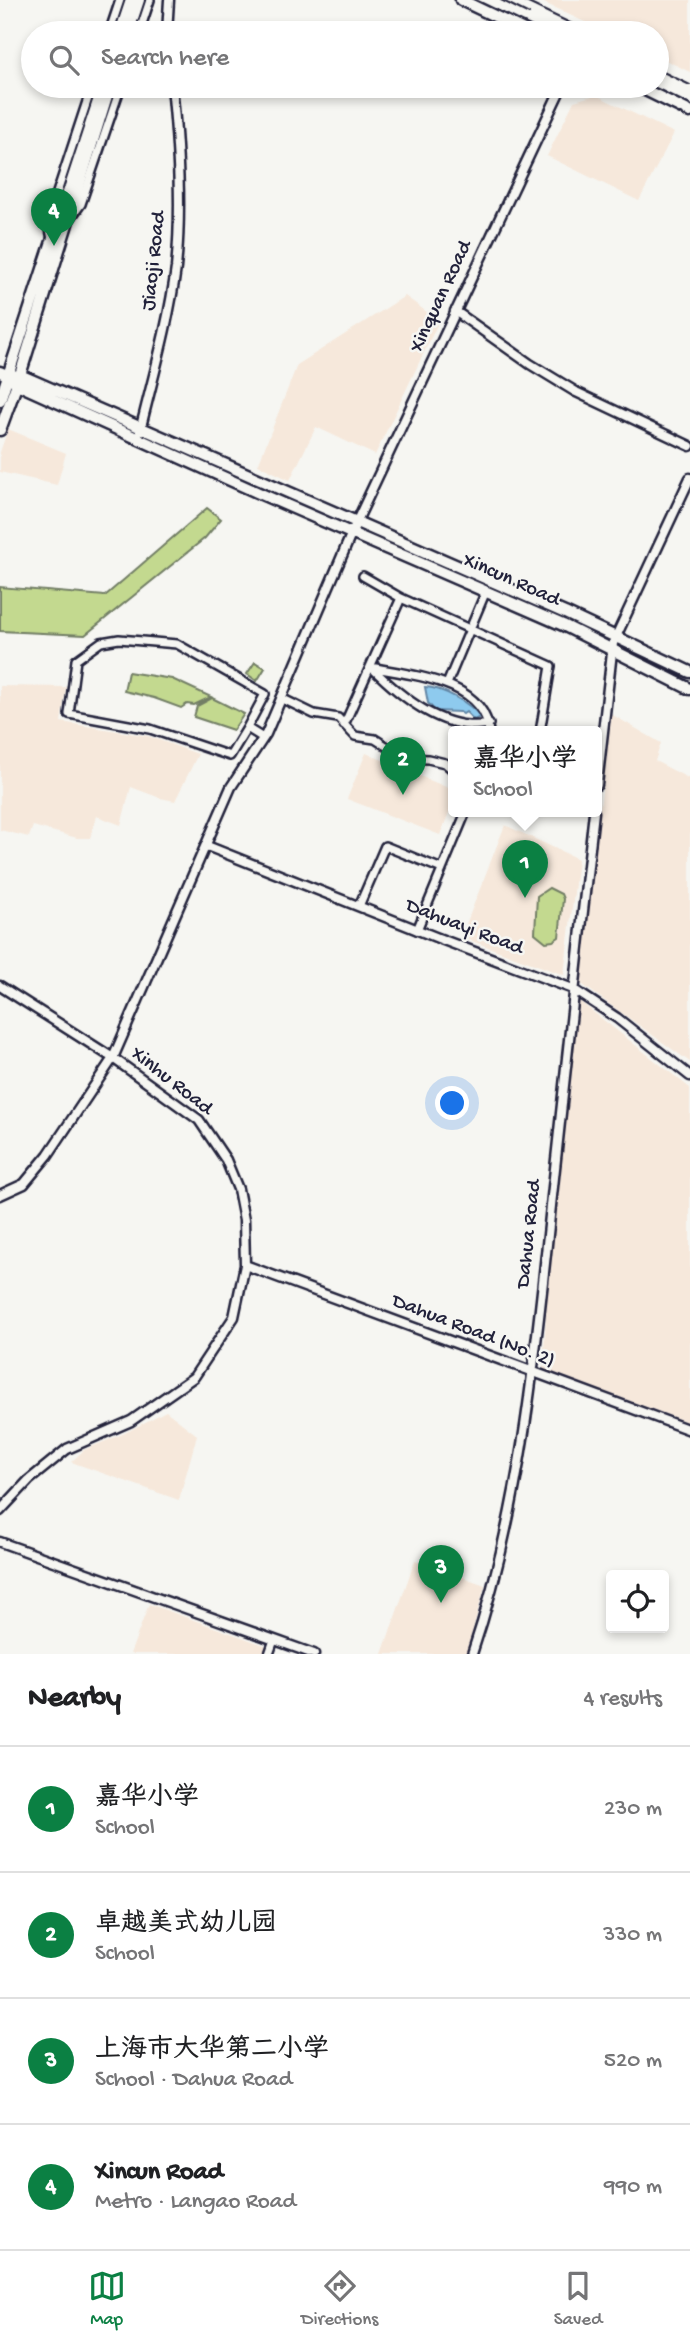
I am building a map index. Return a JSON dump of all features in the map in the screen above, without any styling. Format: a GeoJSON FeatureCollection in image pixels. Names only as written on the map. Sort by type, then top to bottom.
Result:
{"type":"FeatureCollection","features":[{"type":"Feature","properties":{"kind":"main road"},"geometry":{"type":"LineString","coordinates":[[124,21],[131,0]]}},
{"type":"Feature","properties":{"kind":"main road"},"geometry":{"type":"LineString","coordinates":[[132,21],[139,0]]}},
{"type":"Feature","properties":{"kind":"main road"},"geometry":{"type":"LineString","coordinates":[[461,0],[505,21]]}},
{"type":"Feature","properties":{"kind":"main road"},"geometry":{"type":"LineString","coordinates":[[0,430],[11,377],[52,240],[99,98]]}},
{"type":"Feature","properties":{"kind":"main road"},"geometry":{"type":"LineString","coordinates":[[0,400],[67,224],[106,98]]}},
{"type":"Feature","properties":{"kind":"main road"},"geometry":{"type":"LineString","coordinates":[[661,98],[690,112]]}},
{"type":"Feature","properties":{"kind":"main road","name":"Xincun Road"},"geometry":{"type":"LineString","coordinates":[[11,377],[354,528],[615,637],[690,673]]}},
{"type":"Feature","properties":{"kind":"main road","name":"Xincun Road"},"geometry":{"type":"LineString","coordinates":[[354,528],[563,625],[690,689]]}},
{"type":"Feature","properties":{"kind":"street"},"geometry":{"type":"LineString","coordinates":[[114,21],[120,0]]}},
{"type":"Feature","properties":{"kind":"street"},"geometry":{"type":"LineString","coordinates":[[143,21],[150,0]]}},
{"type":"Feature","properties":{"kind":"street"},"geometry":{"type":"LineString","coordinates":[[168,21],[169,0]]}},
{"type":"Feature","properties":{"kind":"street"},"geometry":{"type":"LineString","coordinates":[[52,240],[48,220],[88,98]]}},
{"type":"Feature","properties":{"kind":"street"},"geometry":{"type":"LineString","coordinates":[[67,224],[81,204],[117,98]]}},
{"type":"Feature","properties":{"kind":"street","name":"Jiaoji Road"},"geometry":{"type":"LineString","coordinates":[[139,433],[167,318],[177,248],[179,183],[173,98]]}},
{"type":"Feature","properties":{"kind":"street","name":"Xinquan Road"},"geometry":{"type":"LineString","coordinates":[[354,528],[556,98]]}},
{"type":"Feature","properties":{"kind":"street"},"geometry":{"type":"LineString","coordinates":[[455,311],[564,386],[690,446]]}},
{"type":"Feature","properties":{"kind":"street"},"geometry":{"type":"LineString","coordinates":[[602,740],[615,637],[690,478]]}},
{"type":"Feature","properties":{"kind":"street","name":"Xinhu Road"},"geometry":{"type":"LineString","coordinates":[[0,1511],[29,1480],[67,1449],[131,1421],[194,1377],[234,1317],[245,1265],[244,1220],[237,1189],[226,1160],[199,1120],[113,1058],[231,787],[262,738],[281,698],[354,528]]}},
{"type":"Feature","properties":{"kind":"street"},"geometry":{"type":"LineString","coordinates":[[363,576],[401,598],[551,666],[541,726]]}},
{"type":"Feature","properties":{"kind":"street"},"geometry":{"type":"LineString","coordinates":[[447,684],[486,591]]}},
{"type":"Feature","properties":{"kind":"street"},"geometry":{"type":"LineString","coordinates":[[344,725],[401,598]]}},
{"type":"Feature","properties":{"kind":"street"},"geometry":{"type":"LineString","coordinates":[[119,639],[177,644],[265,694],[247,729],[230,756],[150,729],[69,714],[76,660],[101,642],[119,639]]}},
{"type":"Feature","properties":{"kind":"street"},"geometry":{"type":"LineString","coordinates":[[370,667],[447,684],[479,704],[488,726]]}},
{"type":"Feature","properties":{"kind":"street"},"geometry":{"type":"LineString","coordinates":[[370,667],[395,691],[436,716],[479,726]]}},
{"type":"Feature","properties":{"kind":"street"},"geometry":{"type":"LineString","coordinates":[[281,698],[314,714],[338,718],[355,736],[375,738],[405,758],[428,759],[448,766]]}},
{"type":"Feature","properties":{"kind":"street"},"geometry":{"type":"LineString","coordinates":[[247,729],[262,738]]}},
{"type":"Feature","properties":{"kind":"street"},"geometry":{"type":"LineString","coordinates":[[417,930],[464,817]]}},
{"type":"Feature","properties":{"kind":"street","name":"Dahua Road"},"geometry":{"type":"LineString","coordinates":[[472,1654],[485,1616],[511,1512],[533,1373],[593,817]]}},
{"type":"Feature","properties":{"kind":"street","name":"Dahuayi Road"},"geometry":{"type":"LineString","coordinates":[[206,846],[573,989],[617,1018],[690,1076]]}},
{"type":"Feature","properties":{"kind":"street"},"geometry":{"type":"LineString","coordinates":[[359,906],[385,846],[442,869]]}},
{"type":"Feature","properties":{"kind":"street"},"geometry":{"type":"LineString","coordinates":[[0,986],[113,1058],[48,1155],[24,1184],[0,1195]]}},
{"type":"Feature","properties":{"kind":"street","name":"Dahua Road (No. 2)"},"geometry":{"type":"LineString","coordinates":[[245,1265],[690,1430]]}},
{"type":"Feature","properties":{"kind":"street"},"geometry":{"type":"LineString","coordinates":[[0,1542],[314,1654]]}},
{"type":"Feature","properties":{"kind":"street"},"geometry":{"type":"LineString","coordinates":[[269,1654],[274,1640]]}},
{"type":"Feature","properties":{"kind":"shaded area"},"geometry":{"type":"Polygon","coordinates":[[[538,0],[690,0],[690,72],[669,62],[669,21],[583,21],[538,0]]]}},
{"type":"Feature","properties":{"kind":"shaded area"},"geometry":{"type":"Polygon","coordinates":[[[602,98],[674,133],[639,201],[547,156],[574,101],[602,98]]]}},
{"type":"Feature","properties":{"kind":"shaded area"},"geometry":{"type":"Polygon","coordinates":[[[405,296],[439,321],[375,455],[316,427],[290,480],[258,465],[297,365],[405,296]]]}},
{"type":"Feature","properties":{"kind":"shaded area"},"geometry":{"type":"Polygon","coordinates":[[[8,429],[66,453],[57,485],[0,472],[0,452],[8,429]]]}},
{"type":"Feature","properties":{"kind":"shaded area"},"geometry":{"type":"Polygon","coordinates":[[[0,686],[66,687],[61,722],[148,736],[198,754],[175,801],[131,787],[121,825],[97,816],[90,838],[77,838],[33,826],[29,837],[0,830],[0,686]]]}},
{"type":"Feature","properties":{"kind":"shaded area"},"geometry":{"type":"Polygon","coordinates":[[[611,714],[661,743],[655,761],[690,779],[690,1062],[580,983],[599,817],[602,817],[602,792],[611,714]]]}},
{"type":"Feature","properties":{"kind":"shaded area"},"geometry":{"type":"Polygon","coordinates":[[[366,753],[448,788],[448,815],[440,835],[347,799],[366,753]]]}},
{"type":"Feature","properties":{"kind":"shaded area"},"geometry":{"type":"Polygon","coordinates":[[[505,825],[578,859],[564,975],[461,937],[505,825]]]}},
{"type":"Feature","properties":{"kind":"shaded area"},"geometry":{"type":"Polygon","coordinates":[[[578,1000],[690,1088],[690,1423],[543,1369],[547,1296],[578,1000]]]}},
{"type":"Feature","properties":{"kind":"shaded area"},"geometry":{"type":"Polygon","coordinates":[[[166,1411],[197,1435],[179,1500],[71,1462],[84,1450],[125,1433],[166,1411]]]}},
{"type":"Feature","properties":{"kind":"shaded area"},"geometry":{"type":"Polygon","coordinates":[[[415,1560],[485,1585],[466,1654],[382,1654],[415,1560]]]}},
{"type":"Feature","properties":{"kind":"shaded area"},"geometry":{"type":"Polygon","coordinates":[[[149,1604],[267,1646],[264,1654],[130,1654],[149,1604]]]}},
{"type":"Feature","properties":{"kind":"green space"},"geometry":{"type":"Polygon","coordinates":[[[207,508],[221,519],[205,538],[85,635],[0,631],[0,587],[105,596],[207,508]]]}},
{"type":"Feature","properties":{"kind":"green space"},"geometry":{"type":"Polygon","coordinates":[[[255,662],[265,668],[257,681],[247,674],[255,662]]]}},
{"type":"Feature","properties":{"kind":"green space"},"geometry":{"type":"Polygon","coordinates":[[[128,672],[172,679],[211,697],[181,708],[124,691],[128,672]]]}},
{"type":"Feature","properties":{"kind":"green space"},"geometry":{"type":"Polygon","coordinates":[[[212,698],[244,714],[233,730],[194,717],[197,706],[212,698]]]}},
{"type":"Feature","properties":{"kind":"green space"},"geometry":{"type":"Polygon","coordinates":[[[549,888],[561,894],[563,899],[559,937],[546,942],[535,933],[537,896],[549,888]]]}},
{"type":"Feature","properties":{"kind":"water"},"geometry":{"type":"Polygon","coordinates":[[[425,687],[456,697],[480,717],[474,720],[466,712],[435,711],[428,703],[425,687]]]}},
{"type":"Feature","properties":{"kind":"railway"},"geometry":{"type":"LineString","coordinates":[[501,0],[529,14]]}},
{"type":"Feature","properties":{"kind":"railway"},"geometry":{"type":"LineString","coordinates":[[522,0],[566,21]]}},
{"type":"Feature","properties":{"kind":"railway"},"geometry":{"type":"LineString","coordinates":[[669,75],[690,85]]}},
{"type":"Feature","properties":{"kind":"place","name":"Xincun Road"},"geometry":{"type":"Point","coordinates":[54,246]}},
{"type":"Feature","properties":{"kind":"place","name":"卓越美式幼儿园"},"geometry":{"type":"Point","coordinates":[403,795]}},
{"type":"Feature","properties":{"kind":"place","name":"嘉华小学"},"geometry":{"type":"Point","coordinates":[525,898]}},
{"type":"Feature","properties":{"kind":"place","name":"上海市大华第二小学"},"geometry":{"type":"Point","coordinates":[441,1603]}}]}
